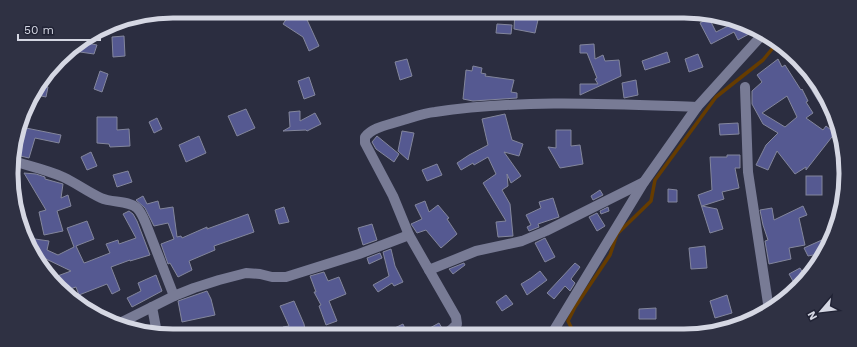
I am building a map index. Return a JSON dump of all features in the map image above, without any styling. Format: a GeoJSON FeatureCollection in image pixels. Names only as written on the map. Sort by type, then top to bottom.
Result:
{"type":"FeatureCollection","features":[{"type":"Feature","properties":{"kind":"street"},"geometry":{"type":"LineString","coordinates":[[555,329],[644,182],[697,107],[759,38]]}},
{"type":"Feature","properties":{"kind":"street"},"geometry":{"type":"LineString","coordinates":[[745,87],[748,172],[768,304]]}},
{"type":"Feature","properties":{"kind":"street"},"geometry":{"type":"LineString","coordinates":[[453,329],[457,324],[456,317],[409,235],[393,196],[365,143],[364,137],[369,131],[385,125],[434,112],[474,108],[592,104],[697,107]]}},
{"type":"Feature","properties":{"kind":"street"},"geometry":{"type":"LineString","coordinates":[[18,163],[61,176],[107,201],[128,203],[136,207],[146,224],[174,296]]}},
{"type":"Feature","properties":{"kind":"street"},"geometry":{"type":"LineString","coordinates":[[429,270],[476,251],[522,241],[546,231],[644,182]]}},
{"type":"Feature","properties":{"kind":"street"},"geometry":{"type":"LineString","coordinates":[[124,321],[174,296],[220,280],[246,273],[272,277],[286,277],[366,252],[409,235]]}},
{"type":"Feature","properties":{"kind":"street"},"geometry":{"type":"LineString","coordinates":[[152,307],[155,328]]}},
{"type":"Feature","properties":{"kind":"building"},"geometry":{"type":"Polygon","coordinates":[[[287,18],[306,18],[319,46],[309,51],[303,37],[283,24],[287,18]]]}},
{"type":"Feature","properties":{"kind":"building"},"geometry":{"type":"Polygon","coordinates":[[[515,18],[538,18],[535,33],[514,29],[515,18]]]}},
{"type":"Feature","properties":{"kind":"building"},"geometry":{"type":"Polygon","coordinates":[[[706,19],[710,20],[716,32],[730,25],[749,34],[738,40],[734,32],[711,44],[700,23],[706,19]]]}},
{"type":"Feature","properties":{"kind":"building"},"geometry":{"type":"Polygon","coordinates":[[[497,24],[512,25],[511,34],[496,33],[497,24]]]}},
{"type":"Feature","properties":{"kind":"building"},"geometry":{"type":"Polygon","coordinates":[[[124,36],[125,56],[113,57],[112,37],[124,36]]]}},
{"type":"Feature","properties":{"kind":"building"},"geometry":{"type":"Polygon","coordinates":[[[88,43],[97,45],[94,54],[80,52],[81,49],[88,43]]]}},
{"type":"Feature","properties":{"kind":"building"},"geometry":{"type":"Polygon","coordinates":[[[594,44],[595,59],[603,55],[605,61],[619,60],[621,76],[580,95],[580,84],[598,84],[587,53],[580,53],[580,45],[594,44]]]}},
{"type":"Feature","properties":{"kind":"building"},"geometry":{"type":"Polygon","coordinates":[[[667,52],[670,62],[645,70],[642,61],[667,52]]]}},
{"type":"Feature","properties":{"kind":"building"},"geometry":{"type":"Polygon","coordinates":[[[698,54],[703,67],[689,72],[685,59],[698,54]]]}},
{"type":"Feature","properties":{"kind":"building"},"geometry":{"type":"Polygon","coordinates":[[[407,59],[412,76],[400,80],[395,62],[407,59]]]}},
{"type":"Feature","properties":{"kind":"building"},"geometry":{"type":"Polygon","coordinates":[[[778,59],[782,67],[785,65],[801,90],[802,89],[808,101],[806,102],[813,113],[806,118],[823,130],[826,126],[834,132],[834,134],[806,170],[806,167],[795,174],[777,151],[768,170],[756,165],[766,145],[778,133],[763,124],[752,104],[752,91],[762,82],[757,75],[778,59]],[[787,96],[762,113],[785,127],[797,117],[787,96]]]}},
{"type":"Feature","properties":{"kind":"building"},"geometry":{"type":"Polygon","coordinates":[[[473,66],[482,68],[481,73],[486,74],[485,76],[514,80],[511,92],[517,93],[517,98],[473,101],[463,99],[466,70],[472,71],[473,66]]]}},
{"type":"Feature","properties":{"kind":"building"},"geometry":{"type":"Polygon","coordinates":[[[100,71],[108,74],[102,92],[94,89],[100,71]]]}},
{"type":"Feature","properties":{"kind":"building"},"geometry":{"type":"Polygon","coordinates":[[[309,77],[315,95],[304,99],[298,81],[309,77]]]}},
{"type":"Feature","properties":{"kind":"building"},"geometry":{"type":"Polygon","coordinates":[[[636,80],[638,95],[624,98],[622,83],[636,80]]]}},
{"type":"Feature","properties":{"kind":"building"},"geometry":{"type":"Polygon","coordinates":[[[45,86],[48,87],[46,97],[39,96],[45,86]]]}},
{"type":"Feature","properties":{"kind":"building"},"geometry":{"type":"Polygon","coordinates":[[[246,109],[255,128],[237,136],[228,116],[246,109]]]}},
{"type":"Feature","properties":{"kind":"building"},"geometry":{"type":"Polygon","coordinates":[[[300,111],[300,121],[315,113],[321,124],[307,131],[283,131],[290,127],[289,112],[300,111]]]}},
{"type":"Feature","properties":{"kind":"building"},"geometry":{"type":"Polygon","coordinates":[[[505,114],[512,140],[523,144],[519,156],[504,152],[521,176],[511,183],[507,174],[508,186],[502,190],[510,204],[513,236],[498,237],[496,222],[506,221],[483,183],[496,174],[488,157],[461,170],[457,163],[488,145],[482,119],[505,114]]]}},
{"type":"Feature","properties":{"kind":"building"},"geometry":{"type":"Polygon","coordinates":[[[97,117],[117,117],[117,130],[129,129],[130,146],[110,147],[109,144],[97,143],[97,117]]]}},
{"type":"Feature","properties":{"kind":"building"},"geometry":{"type":"Polygon","coordinates":[[[157,118],[162,129],[154,133],[149,122],[157,118]]]}},
{"type":"Feature","properties":{"kind":"building"},"geometry":{"type":"Polygon","coordinates":[[[738,123],[739,134],[720,135],[719,124],[738,123]]]}},
{"type":"Feature","properties":{"kind":"building"},"geometry":{"type":"Polygon","coordinates":[[[25,128],[61,135],[59,143],[35,138],[29,158],[19,156],[25,128]]]}},
{"type":"Feature","properties":{"kind":"building"},"geometry":{"type":"Polygon","coordinates":[[[556,130],[571,130],[571,146],[580,145],[583,164],[560,168],[548,147],[556,148],[556,130]]]}},
{"type":"Feature","properties":{"kind":"building"},"geometry":{"type":"Polygon","coordinates":[[[402,131],[414,133],[408,160],[398,151],[402,131]]]}},
{"type":"Feature","properties":{"kind":"building"},"geometry":{"type":"Polygon","coordinates":[[[199,136],[206,153],[186,162],[179,145],[199,136]]]}},
{"type":"Feature","properties":{"kind":"building"},"geometry":{"type":"Polygon","coordinates":[[[377,136],[399,154],[394,162],[376,149],[372,142],[377,136]]]}},
{"type":"Feature","properties":{"kind":"building"},"geometry":{"type":"Polygon","coordinates":[[[91,152],[97,166],[87,170],[81,157],[91,152]]]}},
{"type":"Feature","properties":{"kind":"building"},"geometry":{"type":"Polygon","coordinates":[[[727,155],[740,155],[740,168],[735,168],[739,188],[722,192],[724,199],[702,206],[717,209],[723,229],[710,233],[698,195],[712,190],[710,157],[727,157],[727,155]]]}},
{"type":"Feature","properties":{"kind":"building"},"geometry":{"type":"Polygon","coordinates":[[[437,164],[442,175],[427,181],[422,170],[437,164]]]}},
{"type":"Feature","properties":{"kind":"building"},"geometry":{"type":"Polygon","coordinates":[[[128,171],[132,182],[117,187],[113,175],[128,171]]]}},
{"type":"Feature","properties":{"kind":"building"},"geometry":{"type":"Polygon","coordinates":[[[24,173],[36,174],[45,177],[45,179],[63,184],[61,198],[68,195],[71,206],[57,211],[63,231],[44,235],[39,212],[46,210],[24,173]]]}},
{"type":"Feature","properties":{"kind":"building"},"geometry":{"type":"Polygon","coordinates":[[[806,176],[822,176],[822,195],[806,195],[806,176]]]}},
{"type":"Feature","properties":{"kind":"building"},"geometry":{"type":"Polygon","coordinates":[[[668,189],[677,190],[677,202],[668,202],[668,189]]]}},
{"type":"Feature","properties":{"kind":"building"},"geometry":{"type":"Polygon","coordinates":[[[600,190],[603,195],[593,200],[591,196],[600,190]]]}},
{"type":"Feature","properties":{"kind":"building"},"geometry":{"type":"Polygon","coordinates":[[[143,196],[147,204],[158,201],[160,209],[173,207],[177,237],[181,236],[182,238],[207,227],[207,229],[248,214],[254,232],[214,246],[215,250],[189,261],[192,270],[178,277],[170,263],[168,264],[161,244],[174,239],[168,223],[154,226],[145,208],[136,200],[143,196]]]}},
{"type":"Feature","properties":{"kind":"building"},"geometry":{"type":"Polygon","coordinates":[[[553,198],[559,217],[538,224],[539,227],[529,231],[527,227],[531,225],[526,215],[541,208],[539,202],[553,198]]]}},
{"type":"Feature","properties":{"kind":"building"},"geometry":{"type":"Polygon","coordinates":[[[425,201],[429,212],[438,205],[449,218],[447,219],[457,234],[441,248],[426,230],[417,233],[411,224],[422,219],[415,205],[425,201]]]}},
{"type":"Feature","properties":{"kind":"building"},"geometry":{"type":"Polygon","coordinates":[[[803,206],[807,215],[799,218],[805,245],[789,248],[791,259],[769,264],[765,241],[768,240],[760,210],[772,208],[774,220],[803,206]]]}},
{"type":"Feature","properties":{"kind":"building"},"geometry":{"type":"Polygon","coordinates":[[[284,207],[289,222],[279,224],[275,210],[284,207]]]}},
{"type":"Feature","properties":{"kind":"building"},"geometry":{"type":"Polygon","coordinates":[[[608,207],[609,211],[601,214],[600,211],[608,207]]]}},
{"type":"Feature","properties":{"kind":"building"},"geometry":{"type":"Polygon","coordinates":[[[129,211],[133,214],[150,255],[111,267],[120,290],[112,294],[107,284],[79,295],[76,287],[70,289],[57,276],[71,271],[43,258],[33,239],[49,241],[47,250],[58,255],[74,247],[67,228],[87,221],[94,239],[76,246],[84,263],[110,253],[106,244],[118,240],[119,244],[136,238],[123,214],[129,211]]]}},
{"type":"Feature","properties":{"kind":"building"},"geometry":{"type":"Polygon","coordinates":[[[597,213],[605,226],[597,231],[589,217],[597,213]]]}},
{"type":"Feature","properties":{"kind":"building"},"geometry":{"type":"Polygon","coordinates":[[[372,224],[377,240],[363,245],[358,228],[372,224]]]}},
{"type":"Feature","properties":{"kind":"building"},"geometry":{"type":"Polygon","coordinates":[[[545,238],[555,257],[545,262],[535,243],[545,238]]]}},
{"type":"Feature","properties":{"kind":"building"},"geometry":{"type":"Polygon","coordinates":[[[824,239],[816,254],[808,256],[804,248],[824,239]]]}},
{"type":"Feature","properties":{"kind":"building"},"geometry":{"type":"Polygon","coordinates":[[[705,246],[707,268],[691,269],[689,248],[705,246]]]}},
{"type":"Feature","properties":{"kind":"building"},"geometry":{"type":"Polygon","coordinates":[[[391,249],[395,266],[403,282],[394,286],[392,283],[378,292],[373,285],[389,276],[383,252],[391,249]]]}},
{"type":"Feature","properties":{"kind":"building"},"geometry":{"type":"Polygon","coordinates":[[[380,253],[382,258],[369,264],[367,258],[380,253]]]}},
{"type":"Feature","properties":{"kind":"building"},"geometry":{"type":"Polygon","coordinates":[[[464,263],[465,265],[453,274],[449,269],[464,263]]]}},
{"type":"Feature","properties":{"kind":"building"},"geometry":{"type":"Polygon","coordinates":[[[575,263],[580,267],[571,279],[575,283],[570,291],[565,286],[554,299],[547,293],[575,263]]]}},
{"type":"Feature","properties":{"kind":"building"},"geometry":{"type":"Polygon","coordinates":[[[800,268],[803,273],[794,282],[789,274],[800,268]]]}},
{"type":"Feature","properties":{"kind":"building"},"geometry":{"type":"Polygon","coordinates":[[[540,271],[547,280],[527,295],[521,284],[540,271]]]}},
{"type":"Feature","properties":{"kind":"building"},"geometry":{"type":"Polygon","coordinates":[[[324,272],[328,281],[339,277],[346,294],[329,301],[337,321],[326,325],[319,306],[321,305],[314,292],[316,292],[310,276],[324,272]]]}},
{"type":"Feature","properties":{"kind":"building"},"geometry":{"type":"Polygon","coordinates":[[[156,275],[162,291],[132,307],[127,298],[141,291],[138,283],[156,275]]]}},
{"type":"Feature","properties":{"kind":"building"},"geometry":{"type":"Polygon","coordinates":[[[207,291],[211,299],[215,315],[182,322],[178,301],[207,291]]]}},
{"type":"Feature","properties":{"kind":"building"},"geometry":{"type":"Polygon","coordinates":[[[506,295],[513,304],[502,311],[496,302],[506,295]]]}},
{"type":"Feature","properties":{"kind":"building"},"geometry":{"type":"Polygon","coordinates":[[[727,295],[732,313],[715,318],[710,301],[727,295]]]}},
{"type":"Feature","properties":{"kind":"building"},"geometry":{"type":"Polygon","coordinates":[[[294,301],[305,329],[283,329],[283,327],[289,326],[280,306],[294,301]]]}},
{"type":"Feature","properties":{"kind":"building"},"geometry":{"type":"Polygon","coordinates":[[[656,308],[656,319],[639,319],[639,309],[656,308]]]}},
{"type":"Feature","properties":{"kind":"building"},"geometry":{"type":"Polygon","coordinates":[[[439,323],[442,328],[441,329],[428,329],[439,323]]]}},
{"type":"Feature","properties":{"kind":"building"},"geometry":{"type":"Polygon","coordinates":[[[403,324],[405,329],[393,329],[403,324]]]}},
{"type":"Feature","properties":{"kind":"waterway"},"geometry":{"type":"LineString","coordinates":[[572,329],[568,321],[575,307],[610,255],[617,234],[651,201],[655,180],[716,97],[763,60],[774,47]]}}]}
